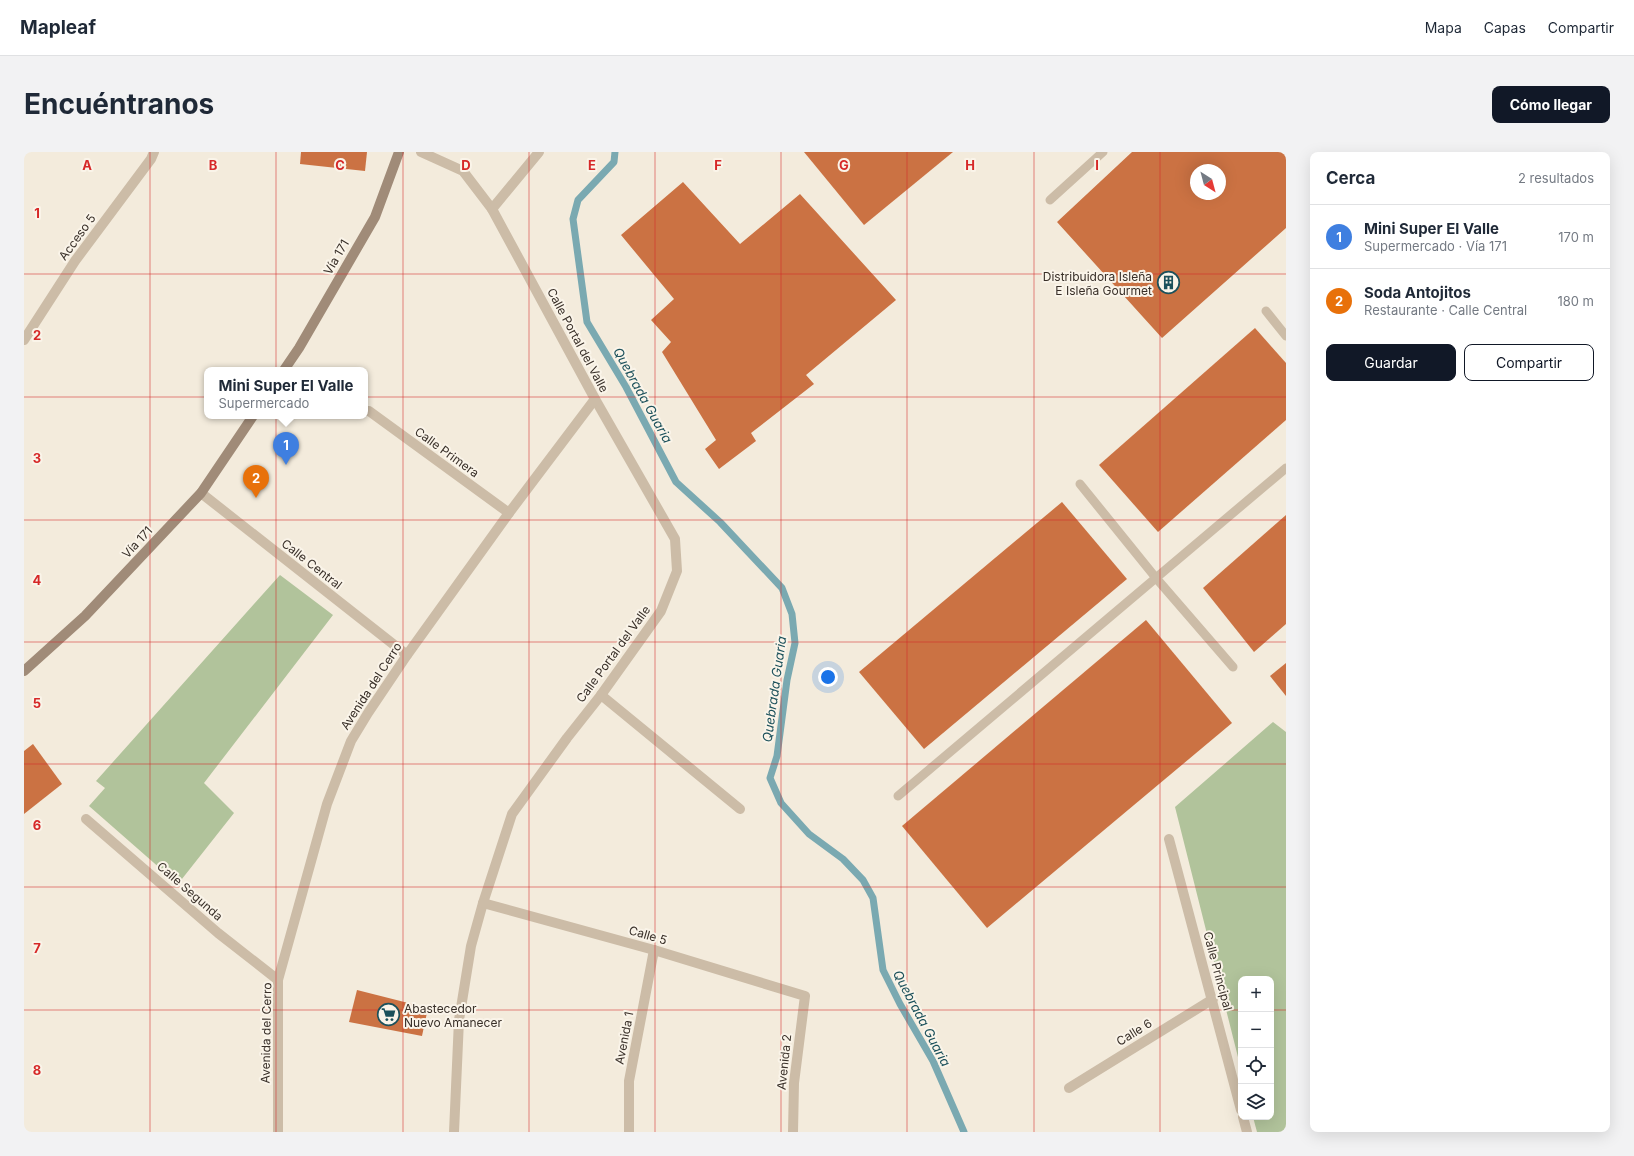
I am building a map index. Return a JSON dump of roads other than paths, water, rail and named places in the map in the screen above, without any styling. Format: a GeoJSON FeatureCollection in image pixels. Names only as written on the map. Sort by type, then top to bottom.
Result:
{"type":"FeatureCollection","features":[{"type":"Feature","properties":{"kind":"main road","name":"Vía 171"},"geometry":{"type":"LineString","coordinates":[[286,367],[299,348],[375,217],[399,152]]}},
{"type":"Feature","properties":{"kind":"main road","name":"Vía 171"},"geometry":{"type":"LineString","coordinates":[[24,671],[85,616],[200,493],[251,419]]}},
{"type":"Feature","properties":{"kind":"street","name":"Acceso 5"},"geometry":{"type":"LineString","coordinates":[[24,340],[75,261],[151,159],[154,152]]}},
{"type":"Feature","properties":{"kind":"street","name":"Calle Portal del Valle"},"geometry":{"type":"LineString","coordinates":[[421,152],[463,171],[492,209],[595,399],[675,539],[677,571],[660,611],[601,695],[567,738],[512,814],[483,903],[471,946],[459,1020],[454,1132]]}},
{"type":"Feature","properties":{"kind":"street"},"geometry":{"type":"LineString","coordinates":[[492,209],[539,152]]}},
{"type":"Feature","properties":{"kind":"street","name":"Avenida del Cerro"},"geometry":{"type":"LineString","coordinates":[[278,1132],[278,980],[327,804],[351,741],[407,655],[509,513],[595,399]]}},
{"type":"Feature","properties":{"kind":"street","name":"Calle Primera"},"geometry":{"type":"LineString","coordinates":[[369,411],[509,513]]}},
{"type":"Feature","properties":{"kind":"street","name":"Calle Central"},"geometry":{"type":"LineString","coordinates":[[200,493],[407,655]]}},
{"type":"Feature","properties":{"kind":"street"},"geometry":{"type":"LineString","coordinates":[[601,695],[740,809]]}},
{"type":"Feature","properties":{"kind":"street","name":"Calle Segunda"},"geometry":{"type":"LineString","coordinates":[[86,819],[218,932],[278,980]]}},
{"type":"Feature","properties":{"kind":"street","name":"Calle Principal"},"geometry":{"type":"LineString","coordinates":[[1169,839],[1213,999],[1238,1098]]}},
{"type":"Feature","properties":{"kind":"street","name":"Calle 5"},"geometry":{"type":"LineString","coordinates":[[483,903],[654,950],[805,996]]}},
{"type":"Feature","properties":{"kind":"street","name":"Avenida 1"},"geometry":{"type":"LineString","coordinates":[[629,1132],[629,1081],[654,950]]}},
{"type":"Feature","properties":{"kind":"street","name":"Avenida 2"},"geometry":{"type":"LineString","coordinates":[[793,1132],[794,1083],[805,996]]}},
{"type":"Feature","properties":{"kind":"street","name":"Calle 6"},"geometry":{"type":"LineString","coordinates":[[1069,1088],[1213,999]]}},
{"type":"Feature","properties":{"kind":"street"},"geometry":{"type":"LineString","coordinates":[[1244,1120],[1247,1132]]}},
{"type":"Feature","properties":{"kind":"lane"},"geometry":{"type":"LineString","coordinates":[[1050,200],[1103,152]]}},
{"type":"Feature","properties":{"kind":"lane"},"geometry":{"type":"LineString","coordinates":[[1266,311],[1286,336]]}},
{"type":"Feature","properties":{"kind":"lane"},"geometry":{"type":"LineString","coordinates":[[898,796],[1286,468]]}},
{"type":"Feature","properties":{"kind":"lane"},"geometry":{"type":"LineString","coordinates":[[1080,484],[1156,578],[1233,667]]}},
{"type":"Feature","properties":{"kind":"waterway","name":"Quebrada Guaria"},"geometry":{"type":"LineString","coordinates":[[615,152],[614,162],[578,200],[573,219],[587,322],[626,387],[676,482],[720,522],[782,588],[792,614],[795,643],[787,680],[777,756],[770,778],[781,803],[809,834],[843,859],[863,880],[873,898],[883,970],[900,1004],[933,1061],[964,1132]]}},
{"type":"Feature","properties":{"kind":"place","name":"Distribuidora Isleña E Isleña Gourmet"},"geometry":{"type":"Point","coordinates":[1168,283]}},
{"type":"Feature","properties":{"kind":"place","name":"Mini Super El Valle"},"geometry":{"type":"Point","coordinates":[286,465]}},
{"type":"Feature","properties":{"kind":"place","name":"Soda Antojitos"},"geometry":{"type":"Point","coordinates":[256,498]}},
{"type":"Feature","properties":{"kind":"place","name":"Abastecedor Nuevo Amanecer"},"geometry":{"type":"Point","coordinates":[389,1015]}}]}
